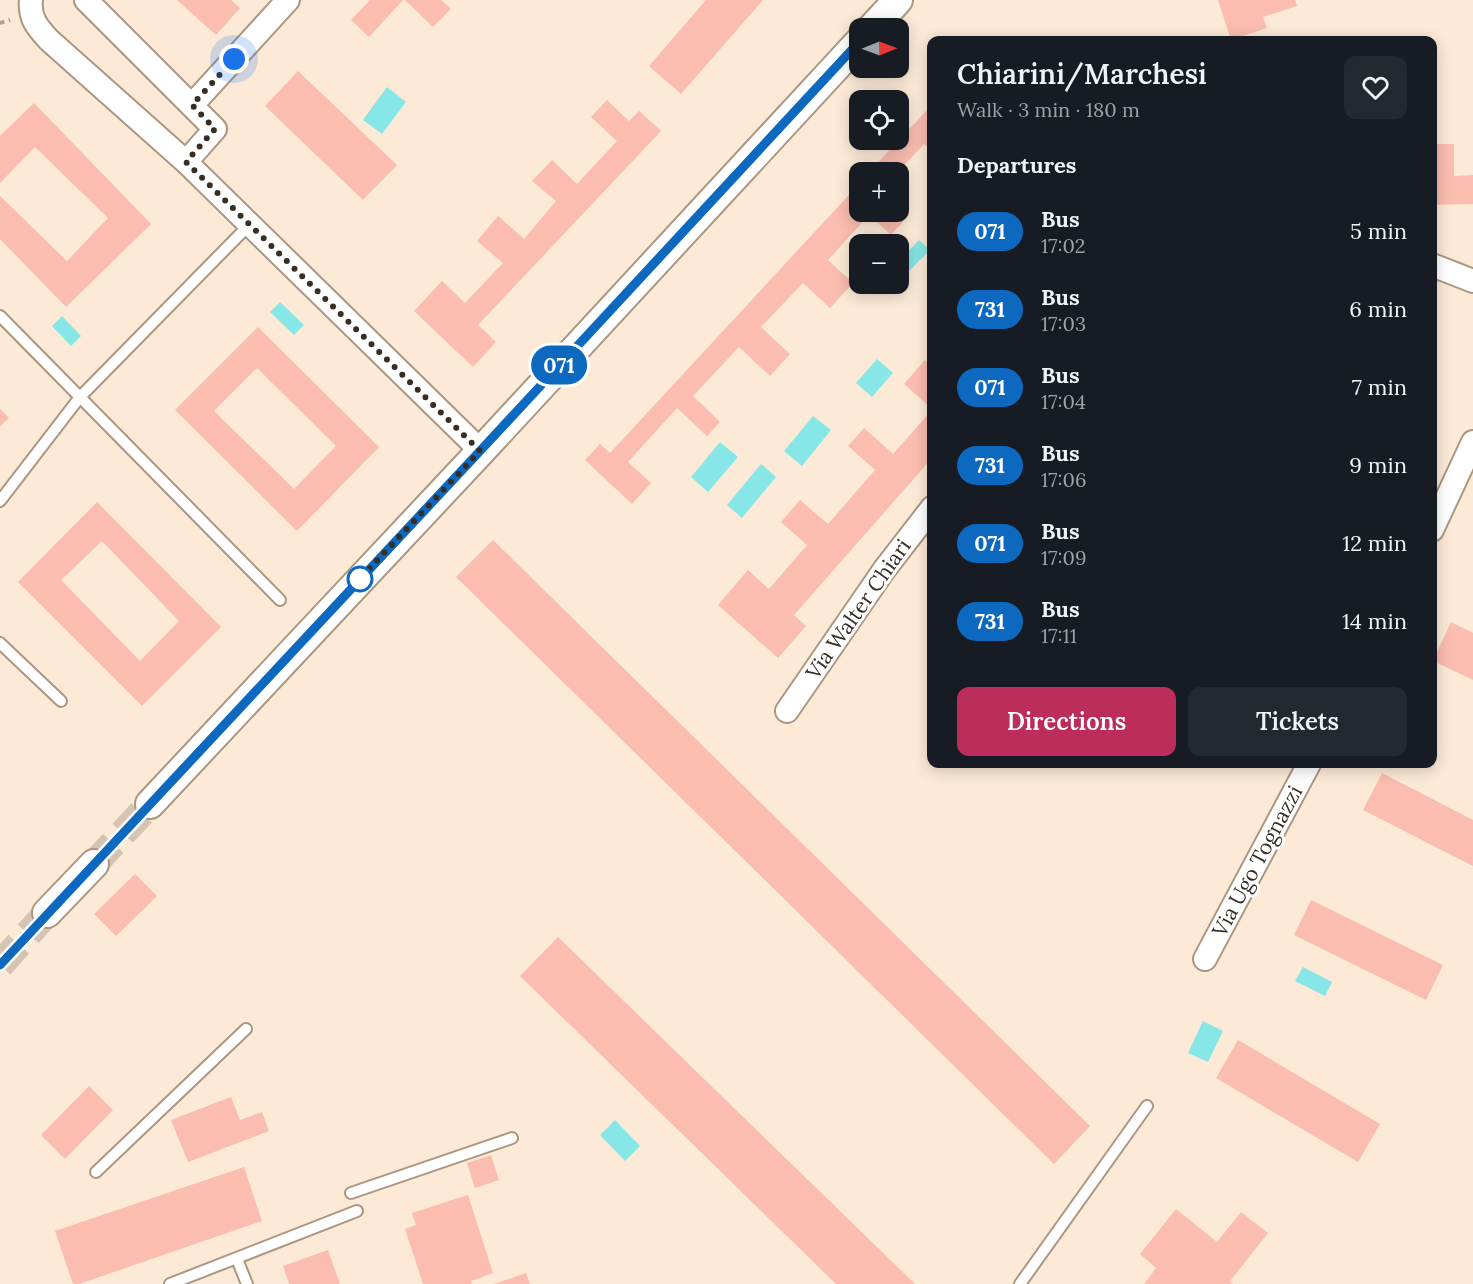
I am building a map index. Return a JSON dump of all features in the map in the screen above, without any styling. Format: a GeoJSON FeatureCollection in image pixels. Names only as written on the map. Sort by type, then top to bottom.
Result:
{"type":"FeatureCollection","features":[{"type":"Feature","properties":{"kind":"street"},"geometry":{"type":"LineString","coordinates":[[30,0],[31,16],[49,40],[186,162],[480,451]]}},
{"type":"Feature","properties":{"kind":"street"},"geometry":{"type":"LineString","coordinates":[[86,0],[215,129],[186,162]]}},
{"type":"Feature","properties":{"kind":"street"},"geometry":{"type":"LineString","coordinates":[[192,105],[288,0]]}},
{"type":"Feature","properties":{"kind":"street"},"geometry":{"type":"LineString","coordinates":[[881,18],[898,0]]}},
{"type":"Feature","properties":{"kind":"street"},"geometry":{"type":"LineString","coordinates":[[150,804],[849,53]]}},
{"type":"Feature","properties":{"kind":"street"},"geometry":{"type":"LineString","coordinates":[[1437,267],[1473,280]]}},
{"type":"Feature","properties":{"kind":"street"},"geometry":{"type":"LineString","coordinates":[[1437,519],[1473,442]]}},
{"type":"Feature","properties":{"kind":"street","name":"Via Walter Chiari"},"geometry":{"type":"LineString","coordinates":[[787,711],[884,570],[927,514]]}},
{"type":"Feature","properties":{"kind":"street","name":"Via Ugo Tognazzi"},"geometry":{"type":"LineString","coordinates":[[1205,959],[1308,768]]}},
{"type":"Feature","properties":{"kind":"street"},"geometry":{"type":"LineString","coordinates":[[47,913],[94,864]]}},
{"type":"Feature","properties":{"kind":"lane"},"geometry":{"type":"LineString","coordinates":[[0,501],[80,397],[249,225]]}},
{"type":"Feature","properties":{"kind":"lane"},"geometry":{"type":"LineString","coordinates":[[0,316],[280,600]]}},
{"type":"Feature","properties":{"kind":"lane"},"geometry":{"type":"LineString","coordinates":[[0,643],[62,701]]}},
{"type":"Feature","properties":{"kind":"lane"},"geometry":{"type":"LineString","coordinates":[[96,1172],[246,1029]]}},
{"type":"Feature","properties":{"kind":"lane"},"geometry":{"type":"LineString","coordinates":[[1020,1284],[1147,1106]]}},
{"type":"Feature","properties":{"kind":"lane"},"geometry":{"type":"LineString","coordinates":[[351,1193],[513,1138]]}},
{"type":"Feature","properties":{"kind":"lane"},"geometry":{"type":"LineString","coordinates":[[170,1284],[357,1211]]}},
{"type":"Feature","properties":{"kind":"lane"},"geometry":{"type":"LineString","coordinates":[[237,1259],[247,1284]]}},
{"type":"Feature","properties":{"kind":"water"},"geometry":{"type":"Polygon","coordinates":[[[387,87],[406,102],[382,134],[363,120],[387,87]]]}},
{"type":"Feature","properties":{"kind":"water"},"geometry":{"type":"Polygon","coordinates":[[[919,240],[927,247],[927,253],[909,271],[909,251],[919,240]]]}},
{"type":"Feature","properties":{"kind":"water"},"geometry":{"type":"Polygon","coordinates":[[[280,302],[304,325],[294,335],[270,312],[280,302]]]}},
{"type":"Feature","properties":{"kind":"water"},"geometry":{"type":"Polygon","coordinates":[[[62,316],[81,336],[71,346],[52,326],[62,316]]]}},
{"type":"Feature","properties":{"kind":"water"},"geometry":{"type":"Polygon","coordinates":[[[877,359],[893,373],[872,397],[856,383],[877,359]]]}},
{"type":"Feature","properties":{"kind":"water"},"geometry":{"type":"Polygon","coordinates":[[[813,416],[831,430],[802,466],[784,451],[813,416]]]}},
{"type":"Feature","properties":{"kind":"water"},"geometry":{"type":"Polygon","coordinates":[[[720,442],[738,457],[708,492],[691,477],[720,442]]]}},
{"type":"Feature","properties":{"kind":"water"},"geometry":{"type":"Polygon","coordinates":[[[761,464],[776,477],[742,518],[727,505],[761,464]]]}},
{"type":"Feature","properties":{"kind":"water"},"geometry":{"type":"Polygon","coordinates":[[[1303,967],[1332,982],[1325,996],[1295,981],[1303,967]]]}},
{"type":"Feature","properties":{"kind":"water"},"geometry":{"type":"Polygon","coordinates":[[[1203,1021],[1223,1031],[1208,1062],[1188,1053],[1203,1021]]]}},
{"type":"Feature","properties":{"kind":"water"},"geometry":{"type":"Polygon","coordinates":[[[615,1120],[640,1146],[625,1161],[600,1135],[615,1120]]]}},
{"type":"Feature","properties":{"kind":"building"},"geometry":{"type":"Polygon","coordinates":[[[177,0],[231,0],[240,8],[216,35],[177,0]]]}},
{"type":"Feature","properties":{"kind":"building"},"geometry":{"type":"Polygon","coordinates":[[[370,0],[403,0],[369,37],[351,20],[370,0]]]}},
{"type":"Feature","properties":{"kind":"building"},"geometry":{"type":"Polygon","coordinates":[[[405,0],[441,0],[451,9],[433,27],[405,0]]]}},
{"type":"Feature","properties":{"kind":"building"},"geometry":{"type":"Polygon","coordinates":[[[706,0],[763,0],[681,94],[649,66],[706,0]]]}},
{"type":"Feature","properties":{"kind":"building"},"geometry":{"type":"Polygon","coordinates":[[[1218,0],[1295,0],[1297,6],[1263,17],[1267,28],[1243,36],[1230,36],[1218,0]]]}},
{"type":"Feature","properties":{"kind":"building"},"geometry":{"type":"Polygon","coordinates":[[[298,71],[397,165],[363,200],[265,106],[298,71]]]}},
{"type":"Feature","properties":{"kind":"building"},"geometry":{"type":"Polygon","coordinates":[[[607,100],[629,121],[639,111],[661,131],[478,325],[496,342],[473,367],[414,311],[442,281],[465,303],[503,263],[477,241],[498,216],[524,239],[556,201],[532,181],[552,160],[577,184],[617,141],[591,117],[607,100]]]}},
{"type":"Feature","properties":{"kind":"building"},"geometry":{"type":"Polygon","coordinates":[[[34,103],[151,224],[66,307],[0,239],[0,196],[67,261],[108,218],[35,147],[0,183],[0,136],[34,103]]]}},
{"type":"Feature","properties":{"kind":"building"},"geometry":{"type":"Polygon","coordinates":[[[927,110],[927,147],[924,144],[907,162],[878,162],[890,150],[909,150],[909,129],[927,110]]]}},
{"type":"Feature","properties":{"kind":"building"},"geometry":{"type":"Polygon","coordinates":[[[1437,144],[1454,144],[1454,176],[1473,175],[1473,204],[1437,205],[1437,144]]]}},
{"type":"Feature","properties":{"kind":"building"},"geometry":{"type":"Polygon","coordinates":[[[849,195],[849,222],[863,222],[849,234],[849,237],[828,260],[849,279],[849,287],[830,308],[803,283],[761,327],[790,354],[770,376],[739,347],[693,396],[720,422],[707,436],[677,408],[628,462],[651,483],[632,504],[585,460],[600,444],[610,453],[849,195]]]}},
{"type":"Feature","properties":{"kind":"building"},"geometry":{"type":"Polygon","coordinates":[[[877,222],[903,222],[890,234],[877,222]]]}},
{"type":"Feature","properties":{"kind":"building"},"geometry":{"type":"Polygon","coordinates":[[[258,327],[379,447],[297,531],[175,410],[258,327]],[[257,368],[214,411],[294,489],[336,446],[257,368]]]}},
{"type":"Feature","properties":{"kind":"building"},"geometry":{"type":"Polygon","coordinates":[[[925,360],[927,362],[927,405],[904,384],[925,360]]]}},
{"type":"Feature","properties":{"kind":"building"},"geometry":{"type":"Polygon","coordinates":[[[0,409],[9,418],[0,426],[0,409]]]}},
{"type":"Feature","properties":{"kind":"building"},"geometry":{"type":"Polygon","coordinates":[[[927,416],[927,464],[794,615],[806,626],[778,658],[718,605],[748,570],[769,589],[807,545],[781,522],[800,500],[828,524],[875,470],[848,446],[864,428],[893,454],[927,416]]]}},
{"type":"Feature","properties":{"kind":"building"},"geometry":{"type":"Polygon","coordinates":[[[97,502],[221,627],[142,706],[18,582],[97,502]],[[102,541],[61,580],[140,661],[179,621],[102,541]]]}},
{"type":"Feature","properties":{"kind":"building"},"geometry":{"type":"Polygon","coordinates":[[[493,540],[1090,1126],[1054,1164],[456,577],[493,540]]]}},
{"type":"Feature","properties":{"kind":"building"},"geometry":{"type":"Polygon","coordinates":[[[1451,622],[1473,633],[1473,680],[1437,663],[1437,652],[1451,622]]]}},
{"type":"Feature","properties":{"kind":"building"},"geometry":{"type":"Polygon","coordinates":[[[1382,773],[1473,820],[1473,866],[1363,810],[1382,773]]]}},
{"type":"Feature","properties":{"kind":"building"},"geometry":{"type":"Polygon","coordinates":[[[135,874],[157,896],[116,936],[94,914],[135,874]]]}},
{"type":"Feature","properties":{"kind":"building"},"geometry":{"type":"Polygon","coordinates":[[[1311,900],[1443,965],[1426,1000],[1294,935],[1311,900]]]}},
{"type":"Feature","properties":{"kind":"building"},"geometry":{"type":"Polygon","coordinates":[[[558,937],[915,1284],[836,1284],[520,976],[558,937]]]}},
{"type":"Feature","properties":{"kind":"building"},"geometry":{"type":"Polygon","coordinates":[[[1238,1040],[1380,1124],[1358,1162],[1216,1078],[1238,1040]]]}},
{"type":"Feature","properties":{"kind":"building"},"geometry":{"type":"Polygon","coordinates":[[[89,1086],[113,1110],[65,1159],[41,1135],[89,1086]]]}},
{"type":"Feature","properties":{"kind":"building"},"geometry":{"type":"Polygon","coordinates":[[[231,1097],[240,1120],[262,1112],[269,1131],[188,1162],[171,1120],[231,1097]]]}},
{"type":"Feature","properties":{"kind":"building"},"geometry":{"type":"Polygon","coordinates":[[[491,1155],[499,1180],[475,1188],[467,1163],[491,1155]]]}},
{"type":"Feature","properties":{"kind":"building"},"geometry":{"type":"Polygon","coordinates":[[[244,1167],[262,1221],[79,1284],[73,1284],[55,1231],[244,1167]]]}},
{"type":"Feature","properties":{"kind":"building"},"geometry":{"type":"Polygon","coordinates":[[[468,1195],[493,1273],[471,1281],[472,1284],[423,1284],[405,1229],[416,1225],[412,1213],[468,1195]]]}},
{"type":"Feature","properties":{"kind":"building"},"geometry":{"type":"Polygon","coordinates":[[[1176,1209],[1217,1242],[1241,1212],[1268,1233],[1230,1281],[1233,1284],[1144,1284],[1156,1268],[1140,1254],[1176,1209]]]}},
{"type":"Feature","properties":{"kind":"building"},"geometry":{"type":"Polygon","coordinates":[[[328,1250],[340,1284],[289,1284],[283,1266],[328,1250]]]}},
{"type":"Feature","properties":{"kind":"building"},"geometry":{"type":"Polygon","coordinates":[[[526,1273],[530,1284],[494,1284],[526,1273]]]}},
{"type":"Feature","properties":{"kind":"tunnel"},"geometry":{"type":"LineString","coordinates":[[94,864],[150,804]]}},
{"type":"Feature","properties":{"kind":"tunnel"},"geometry":{"type":"LineString","coordinates":[[0,965],[47,913]]}},
{"type":"Feature","properties":{"kind":"bus line","name":"071"},"geometry":{"type":"LineString","coordinates":[[0,965],[849,53]]}},
{"type":"Feature","properties":{"kind":"route"},"geometry":{"type":"LineString","coordinates":[[234,59],[192,105],[215,129],[186,162],[480,451],[352,587],[360,579]]}}]}
